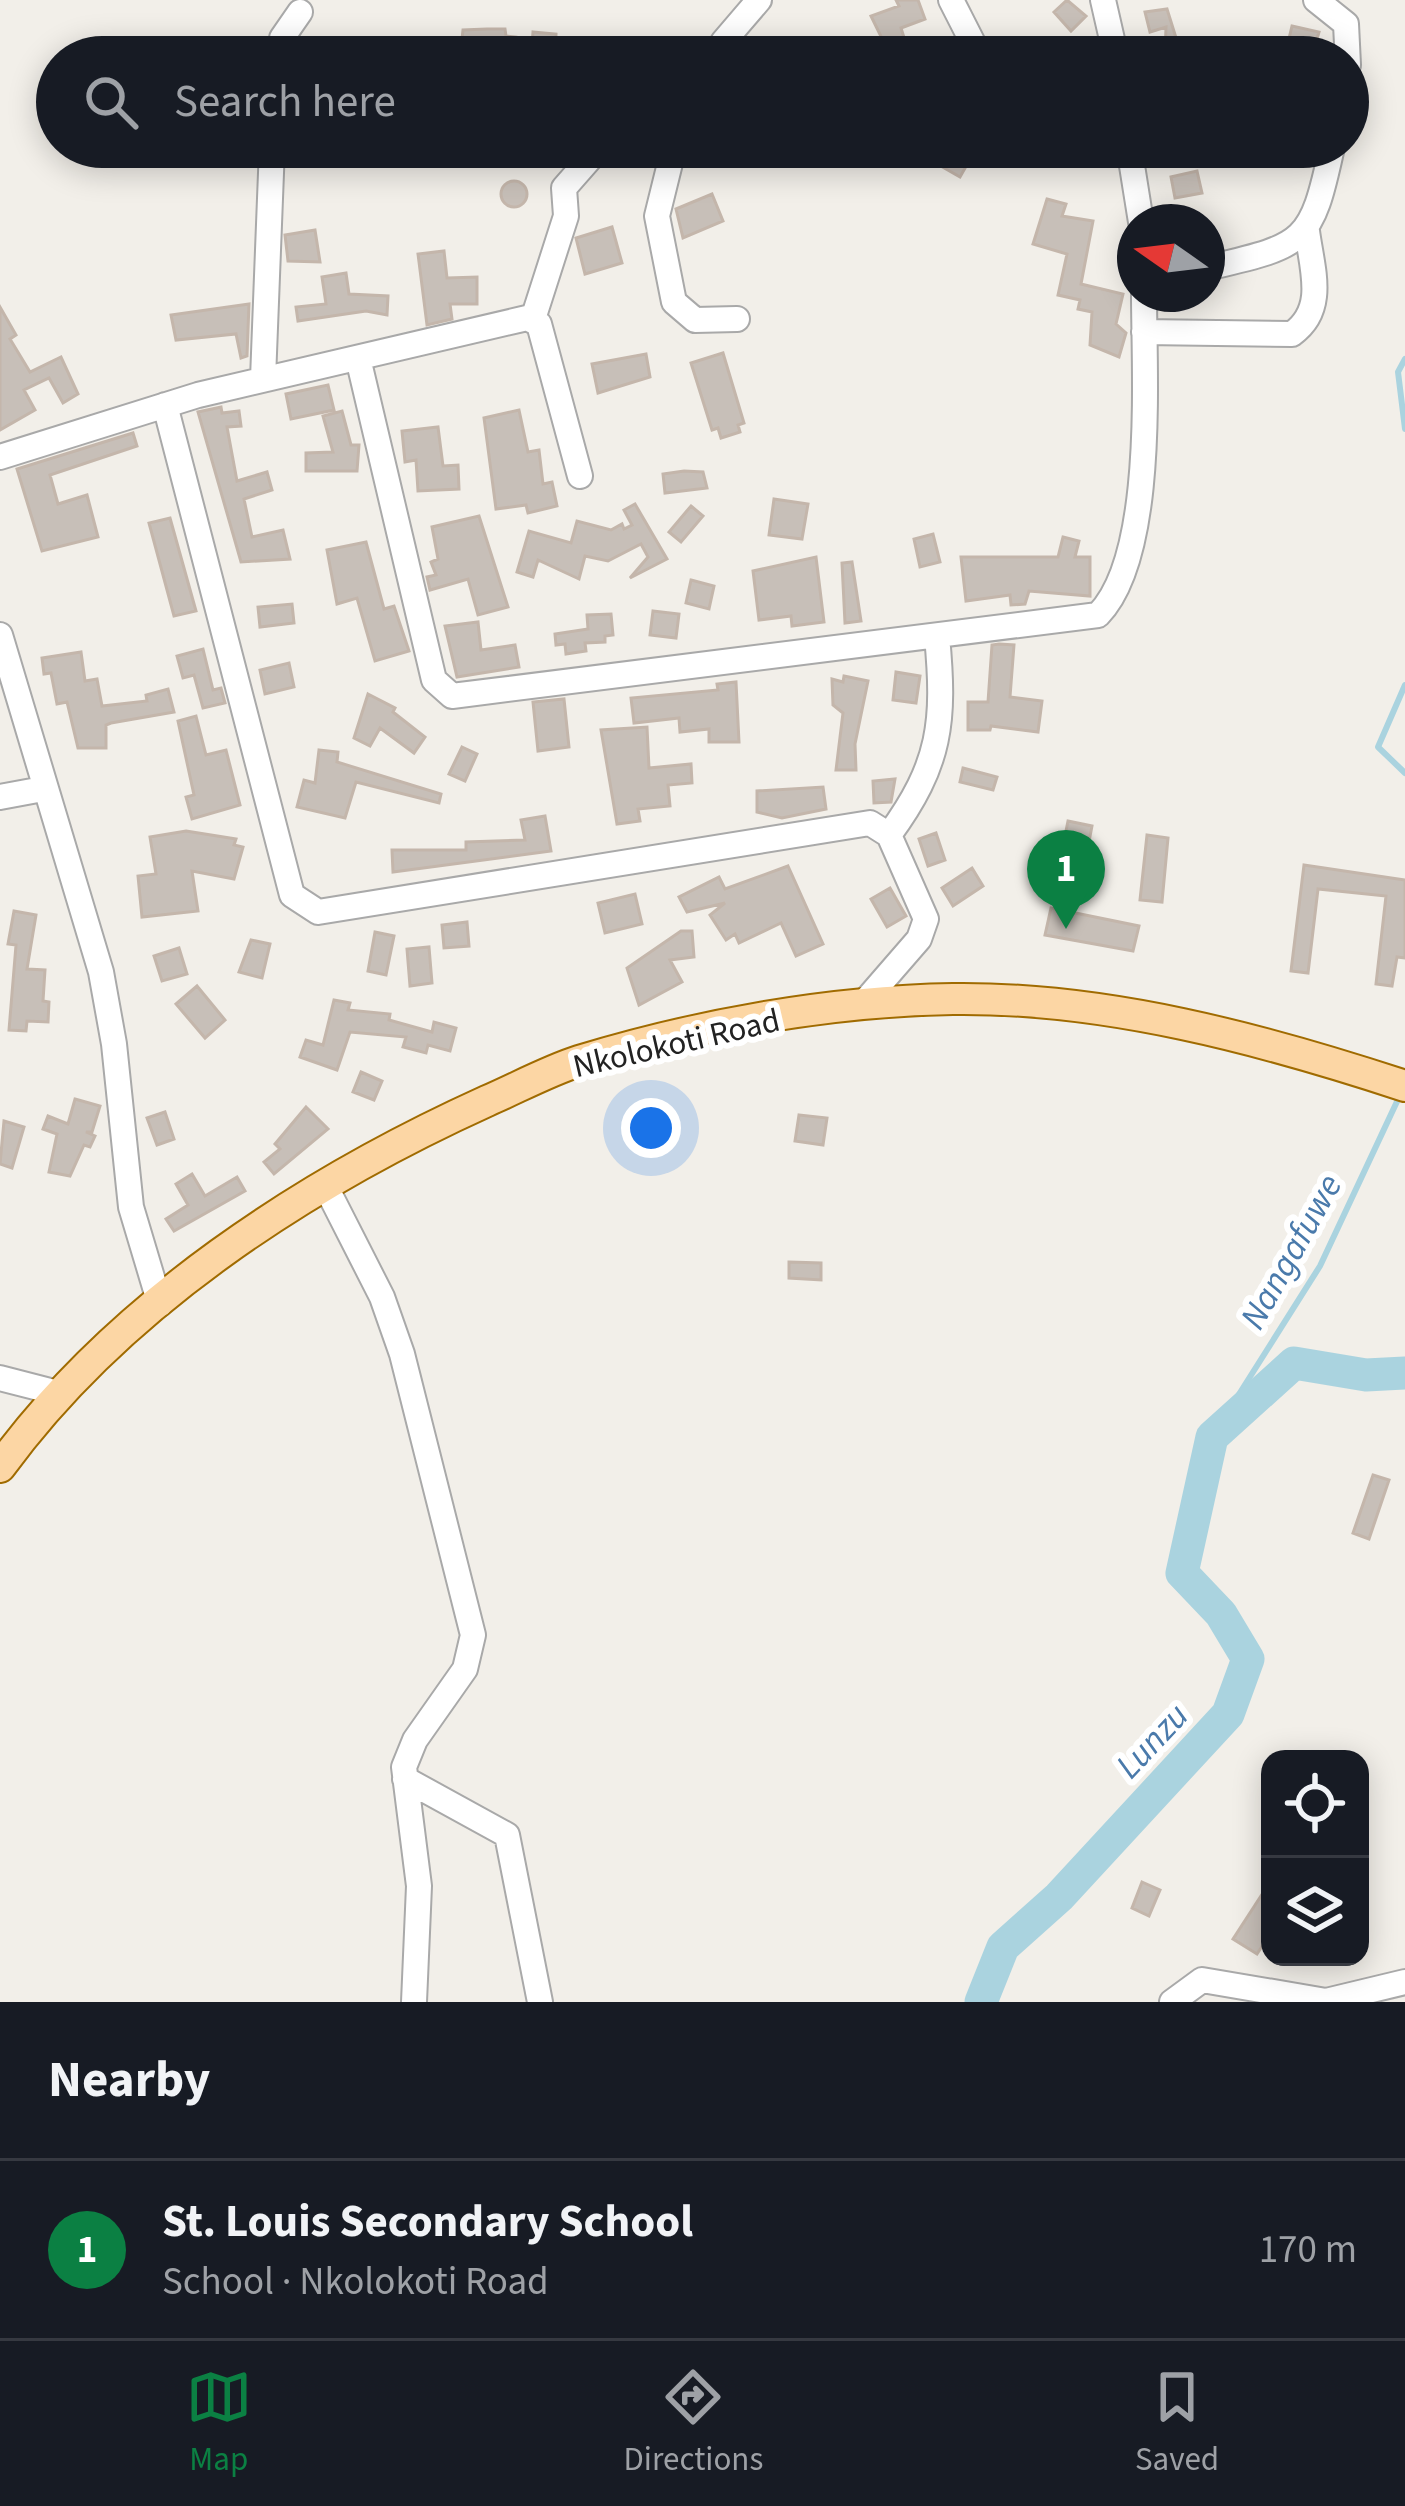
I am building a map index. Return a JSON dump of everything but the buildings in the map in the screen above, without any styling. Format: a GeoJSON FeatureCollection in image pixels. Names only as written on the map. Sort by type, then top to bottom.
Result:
{"type":"FeatureCollection","features":[{"type":"Feature","properties":{"kind":"main road","name":"Nkolokoti Road"},"geometry":{"type":"LineString","coordinates":[[0,1467],[62,1394],[227,1249],[384,1148],[576,1062],[770,1017],[954,999],[1113,1014],[1213,1030],[1405,1086]]}},
{"type":"Feature","properties":{"kind":"street"},"geometry":{"type":"LineString","coordinates":[[728,36],[759,0]]}},
{"type":"Feature","properties":{"kind":"street"},"geometry":{"type":"LineString","coordinates":[[951,0],[969,36]]}},
{"type":"Feature","properties":{"kind":"street"},"geometry":{"type":"LineString","coordinates":[[1103,0],[1108,36]]}},
{"type":"Feature","properties":{"kind":"street"},"geometry":{"type":"LineString","coordinates":[[1316,0],[1346,24],[1347,36]]}},
{"type":"Feature","properties":{"kind":"street"},"geometry":{"type":"LineString","coordinates":[[283,36],[300,12]]}},
{"type":"Feature","properties":{"kind":"street"},"geometry":{"type":"LineString","coordinates":[[263,379],[271,168]]}},
{"type":"Feature","properties":{"kind":"street"},"geometry":{"type":"LineString","coordinates":[[533,319],[566,216],[564,188],[582,168]]}},
{"type":"Feature","properties":{"kind":"street"},"geometry":{"type":"LineString","coordinates":[[669,168],[657,216],[674,302],[695,320],[736,319]]}},
{"type":"Feature","properties":{"kind":"street"},"geometry":{"type":"LineString","coordinates":[[1133,168],[1138,204]]}},
{"type":"Feature","properties":{"kind":"street"},"geometry":{"type":"LineString","coordinates":[[1225,262],[1291,242],[1307,231],[1317,218],[1328,168]]}},
{"type":"Feature","properties":{"kind":"street"},"geometry":{"type":"LineString","coordinates":[[1144,332],[1292,334],[1309,322],[1316,300],[1307,231]]}},
{"type":"Feature","properties":{"kind":"street"},"geometry":{"type":"LineString","coordinates":[[358,358],[434,680],[452,696],[605,673],[1088,620],[1108,605],[1137,515],[1144,312]]}},
{"type":"Feature","properties":{"kind":"street"},"geometry":{"type":"LineString","coordinates":[[0,457],[263,379],[533,319]]}},
{"type":"Feature","properties":{"kind":"street"},"geometry":{"type":"LineString","coordinates":[[533,319],[539,324],[580,476]]}},
{"type":"Feature","properties":{"kind":"street"},"geometry":{"type":"LineString","coordinates":[[165,405],[292,895],[306,908],[318,912],[870,823],[889,835],[926,919],[919,939],[860,1007]]}},
{"type":"Feature","properties":{"kind":"street"},"geometry":{"type":"LineString","coordinates":[[0,635],[100,971],[114,1043],[131,1207],[160,1304]]}},
{"type":"Feature","properties":{"kind":"street"},"geometry":{"type":"LineString","coordinates":[[889,835],[916,798],[937,746],[943,702],[937,637]]}},
{"type":"Feature","properties":{"kind":"street"},"geometry":{"type":"LineString","coordinates":[[0,797],[43,789]]}},
{"type":"Feature","properties":{"kind":"street"},"geometry":{"type":"LineString","coordinates":[[326,1186],[382,1297],[402,1354],[473,1635],[465,1669],[407,1754],[405,1779],[419,1886],[414,2002]]}},
{"type":"Feature","properties":{"kind":"street"},"geometry":{"type":"LineString","coordinates":[[0,1378],[62,1394]]}},
{"type":"Feature","properties":{"kind":"street"},"geometry":{"type":"LineString","coordinates":[[405,1779],[508,1835],[540,2002]]}},
{"type":"Feature","properties":{"kind":"street"},"geometry":{"type":"LineString","coordinates":[[1172,2002],[1202,1980],[1326,2001],[1405,1982]]}},
{"type":"Feature","properties":{"kind":"waterway","name":"Nangafuwe"},"geometry":{"type":"LineString","coordinates":[[1405,359],[1398,372],[1405,429]]}},
{"type":"Feature","properties":{"kind":"waterway","name":"Nangafuwe"},"geometry":{"type":"LineString","coordinates":[[1405,685],[1378,747],[1405,773]]}},
{"type":"Feature","properties":{"kind":"waterway","name":"Nangafuwe"},"geometry":{"type":"LineString","coordinates":[[1212,1437],[1320,1266],[1401,1093]]}},
{"type":"Feature","properties":{"kind":"waterway","name":"Lunzu"},"geometry":{"type":"LineString","coordinates":[[981,2002],[1003,1947],[1059,1897],[1228,1714],[1248,1659],[1221,1614],[1182,1573],[1212,1437],[1294,1363],[1366,1375],[1405,1373]]}},
{"type":"Feature","properties":{"kind":"place","name":"St. Louis Secondary School"},"geometry":{"type":"Point","coordinates":[1066,929]}}]}
